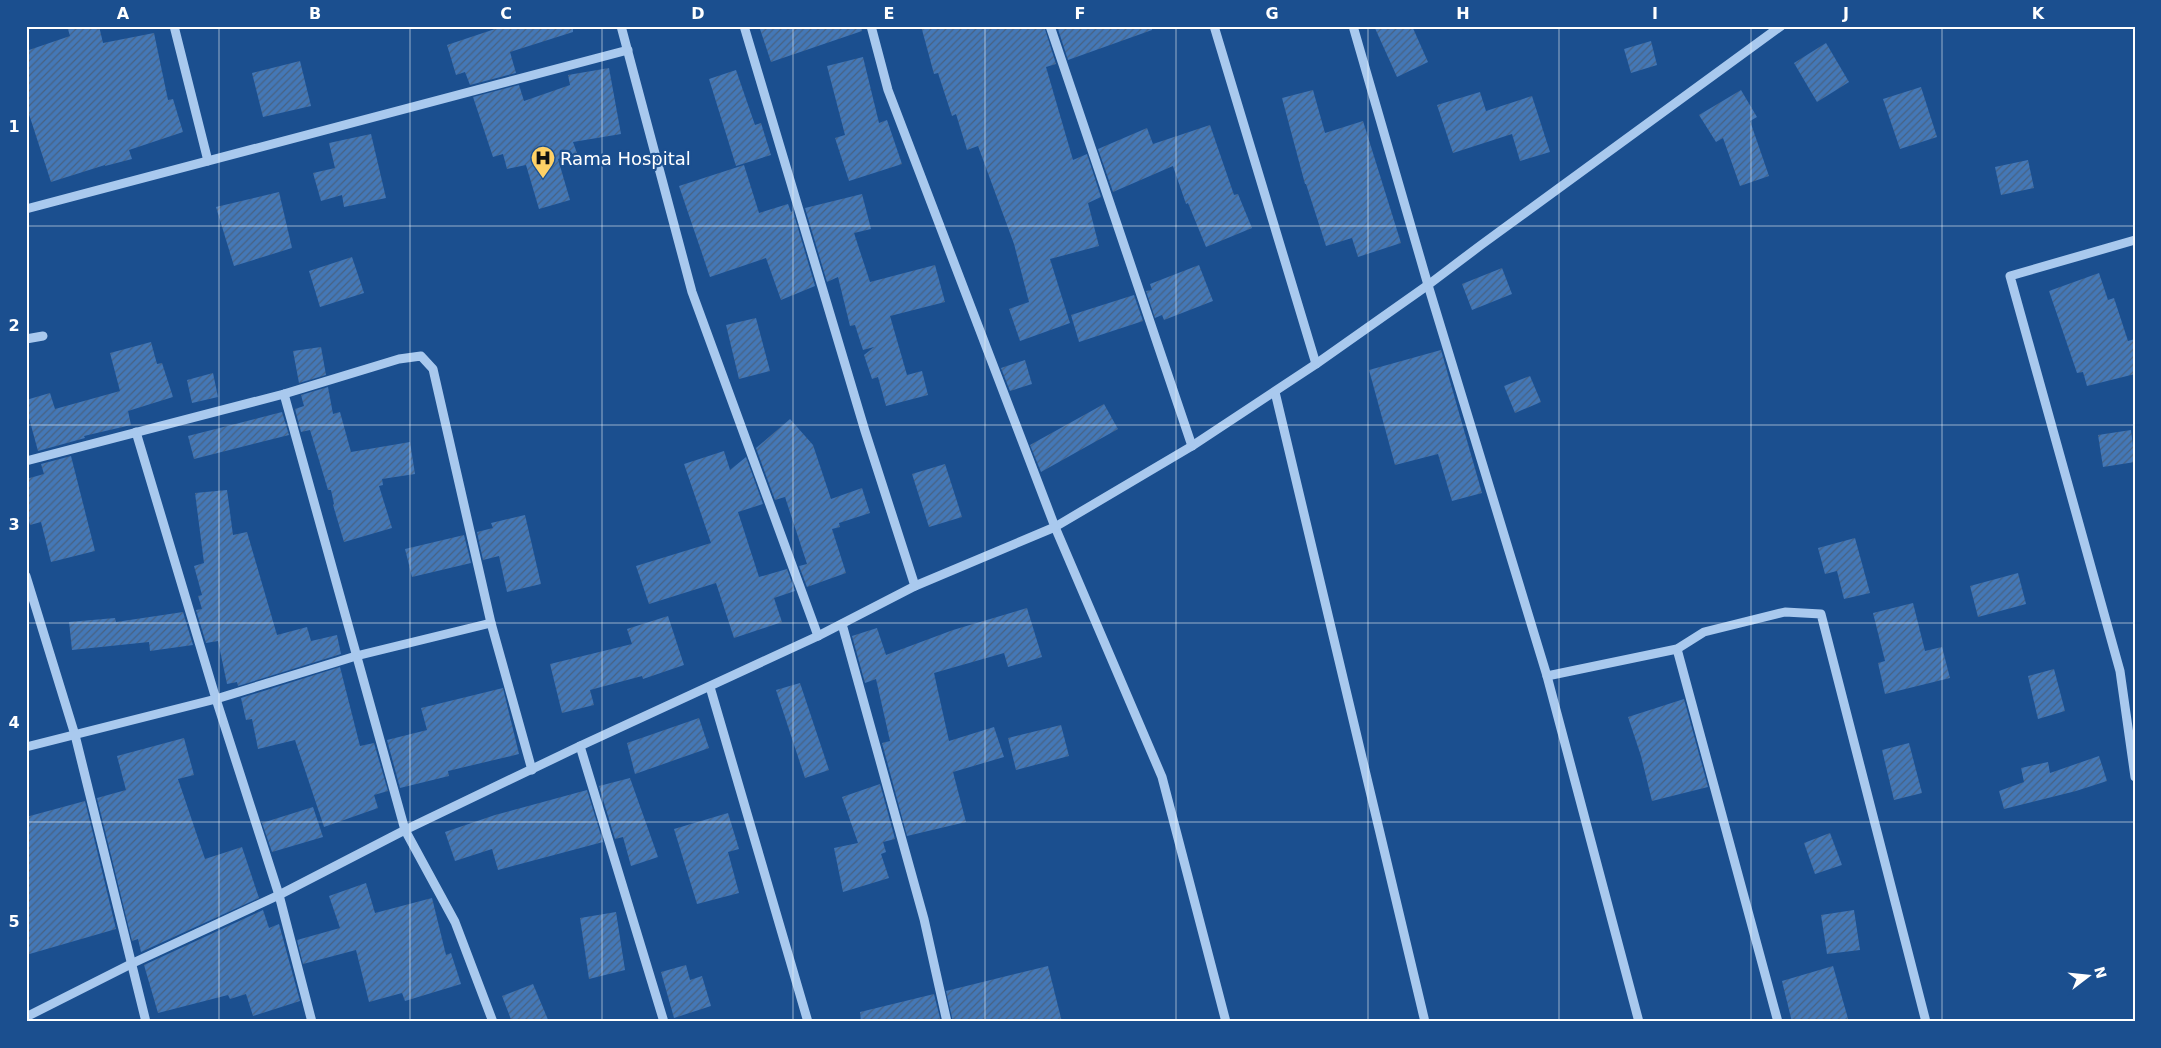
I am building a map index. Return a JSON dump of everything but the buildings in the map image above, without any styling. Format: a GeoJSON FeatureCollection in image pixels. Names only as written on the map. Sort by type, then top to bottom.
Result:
{"type":"FeatureCollection","features":[{"type":"Feature","properties":{"kind":"street"},"geometry":{"type":"LineString","coordinates":[[174,26],[208,161]]}},
{"type":"Feature","properties":{"kind":"street"},"geometry":{"type":"LineString","coordinates":[[621,26],[692,292],[818,636]]}},
{"type":"Feature","properties":{"kind":"street"},"geometry":{"type":"LineString","coordinates":[[744,26],[865,431],[916,586]]}},
{"type":"Feature","properties":{"kind":"street"},"geometry":{"type":"LineString","coordinates":[[871,26],[888,90],[1055,527],[1162,777],[1226,1022]]}},
{"type":"Feature","properties":{"kind":"street"},"geometry":{"type":"LineString","coordinates":[[1050,26],[1192,446]]}},
{"type":"Feature","properties":{"kind":"street"},"geometry":{"type":"LineString","coordinates":[[1214,26],[1316,364]]}},
{"type":"Feature","properties":{"kind":"street"},"geometry":{"type":"LineString","coordinates":[[1353,26],[1428,285],[1547,676],[1639,1022]]}},
{"type":"Feature","properties":{"kind":"street"},"geometry":{"type":"LineString","coordinates":[[26,1018],[133,963],[279,895],[405,830],[580,746],[818,636],[916,586],[1055,527],[1192,446],[1316,364],[1428,285],[1767,30],[1781,26]]}},
{"type":"Feature","properties":{"kind":"street"},"geometry":{"type":"LineString","coordinates":[[26,209],[628,50]]}},
{"type":"Feature","properties":{"kind":"street"},"geometry":{"type":"LineString","coordinates":[[2135,240],[2010,276],[2120,672],[2135,777]]}},
{"type":"Feature","properties":{"kind":"street"},"geometry":{"type":"LineString","coordinates":[[26,339],[43,336]]}},
{"type":"Feature","properties":{"kind":"street"},"geometry":{"type":"LineString","coordinates":[[26,461],[284,394],[399,359],[421,356],[433,369],[491,623],[532,770]]}},
{"type":"Feature","properties":{"kind":"street"},"geometry":{"type":"LineString","coordinates":[[1275,392],[1425,1022]]}},
{"type":"Feature","properties":{"kind":"street"},"geometry":{"type":"LineString","coordinates":[[284,394],[405,830],[455,922],[493,1022]]}},
{"type":"Feature","properties":{"kind":"street"},"geometry":{"type":"LineString","coordinates":[[136,432],[216,699],[279,895],[312,1022]]}},
{"type":"Feature","properties":{"kind":"street"},"geometry":{"type":"LineString","coordinates":[[26,576],[75,735],[133,963],[146,1022]]}},
{"type":"Feature","properties":{"kind":"street"},"geometry":{"type":"LineString","coordinates":[[1547,676],[1677,649],[1704,632],[1785,612],[1821,614],[1926,1022]]}},
{"type":"Feature","properties":{"kind":"street"},"geometry":{"type":"LineString","coordinates":[[26,747],[216,699],[356,656],[491,623]]}},
{"type":"Feature","properties":{"kind":"street"},"geometry":{"type":"LineString","coordinates":[[842,624],[924,919],[947,1022]]}},
{"type":"Feature","properties":{"kind":"street"},"geometry":{"type":"LineString","coordinates":[[1677,649],[1778,1022]]}},
{"type":"Feature","properties":{"kind":"street"},"geometry":{"type":"LineString","coordinates":[[710,687],[808,1022]]}},
{"type":"Feature","properties":{"kind":"street"},"geometry":{"type":"LineString","coordinates":[[580,746],[664,1022]]}},
{"type":"Feature","properties":{"kind":"place","name":"Rama Hospital"},"geometry":{"type":"Point","coordinates":[543,179]}}]}
